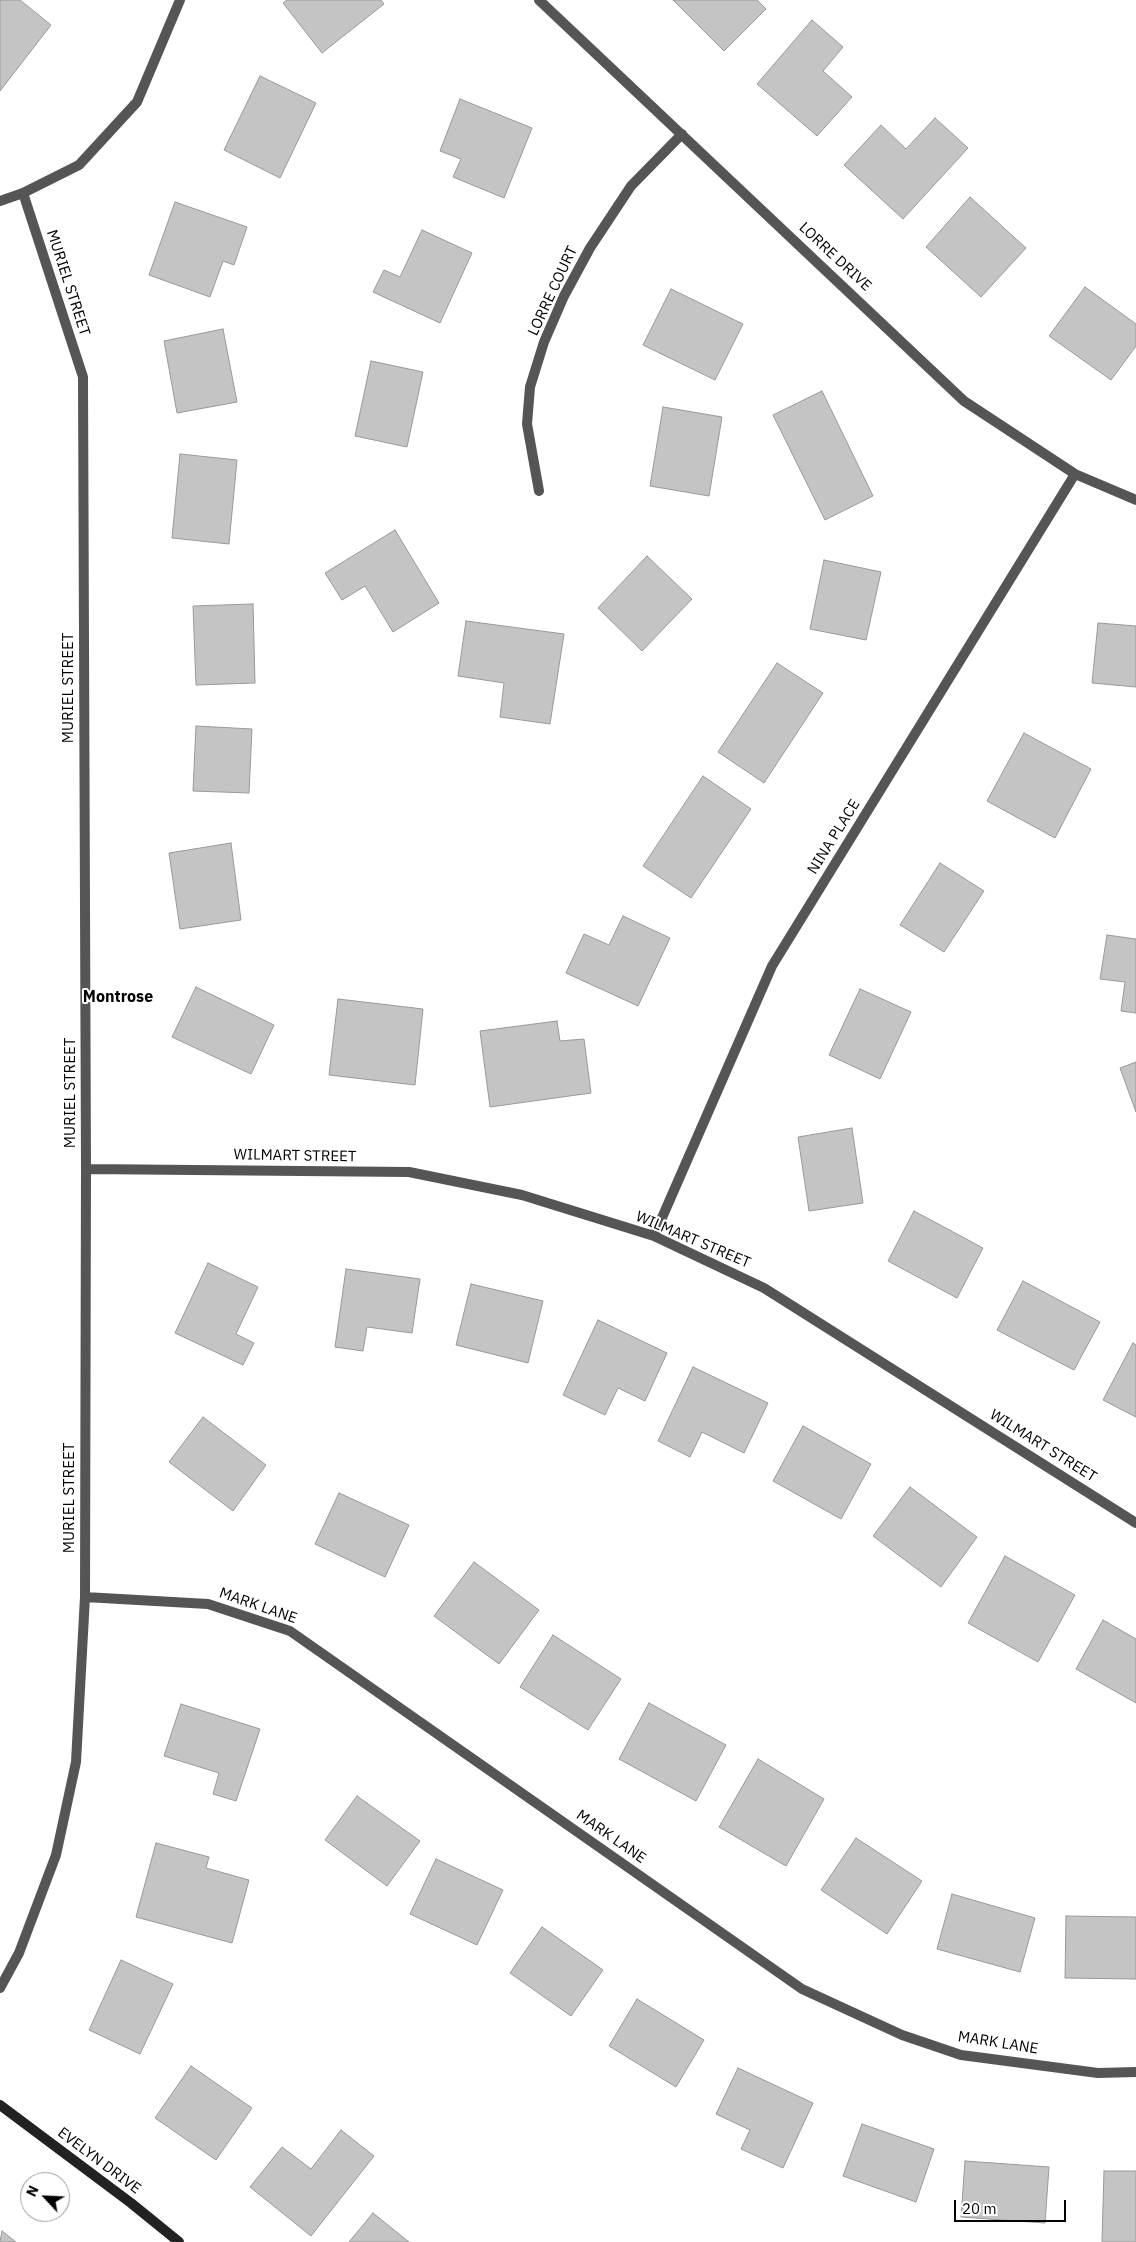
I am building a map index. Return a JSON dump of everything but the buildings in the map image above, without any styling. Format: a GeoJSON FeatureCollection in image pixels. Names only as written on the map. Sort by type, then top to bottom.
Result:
{"type":"FeatureCollection","features":[{"type":"Feature","properties":{"kind":"street"},"geometry":{"type":"LineString","coordinates":[[0,200],[23,193],[79,165],[137,102],[180,0]]}},
{"type":"Feature","properties":{"kind":"street","name":"LORRE DRIVE"},"geometry":{"type":"LineString","coordinates":[[539,0],[964,401],[1076,474],[1136,500]]}},
{"type":"Feature","properties":{"kind":"street","name":"LORRE COURT"},"geometry":{"type":"LineString","coordinates":[[539,491],[527,424],[530,387],[544,342],[564,296],[590,248],[631,186],[682,134]]}},
{"type":"Feature","properties":{"kind":"street","name":"MURIEL STREET"},"geometry":{"type":"LineString","coordinates":[[0,1988],[19,1953],[56,1855],[76,1762],[85,1597],[86,1169],[83,377],[23,193]]}},
{"type":"Feature","properties":{"kind":"street","name":"NINA PLACE"},"geometry":{"type":"LineString","coordinates":[[654,1236],[772,966],[1076,474]]}},
{"type":"Feature","properties":{"kind":"street","name":"WILMART STREET"},"geometry":{"type":"LineString","coordinates":[[86,1169],[409,1172],[522,1195],[654,1236],[764,1288],[1136,1522]]}},
{"type":"Feature","properties":{"kind":"street","name":"MARK LANE"},"geometry":{"type":"LineString","coordinates":[[85,1597],[208,1604],[290,1630],[802,1989],[902,2035],[961,2055],[1098,2073],[1136,2072]]}},
{"type":"Feature","properties":{"kind":"street","name":"EVELYN DRIVE"},"geometry":{"type":"LineString","coordinates":[[0,2105],[131,2203],[179,2242]]}},
{"type":"Feature","properties":{"kind":"district","name":"Montrose"},"geometry":{"type":"Point","coordinates":[118,997]}}]}
